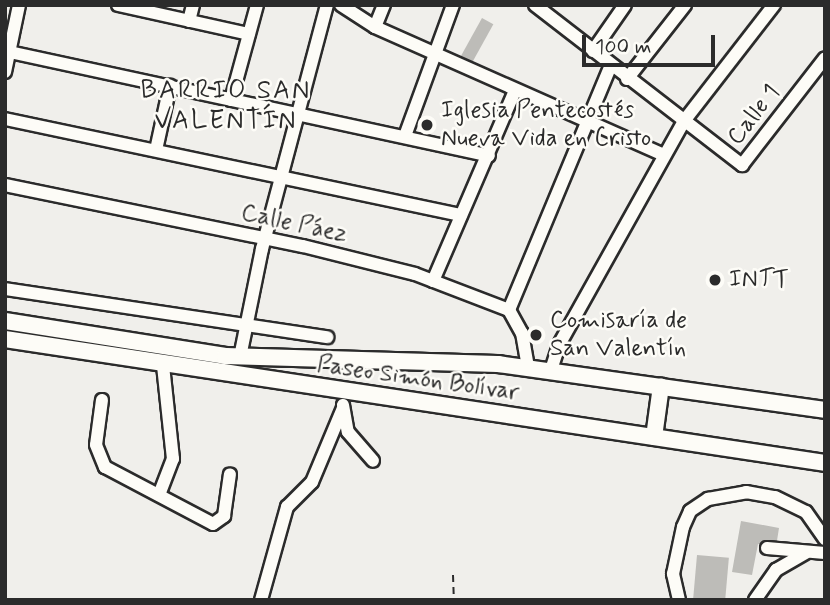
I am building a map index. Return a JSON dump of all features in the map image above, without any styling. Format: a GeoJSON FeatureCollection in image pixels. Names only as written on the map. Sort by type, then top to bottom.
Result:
{"type":"FeatureCollection","features":[{"type":"Feature","properties":{"kind":"main road","name":"Paseo Simón Bolívar"},"geometry":{"type":"LineString","coordinates":[[5,321],[240,357],[551,370],[825,410]]}},
{"type":"Feature","properties":{"kind":"main road","name":"Paseo Simón Bolívar"},"geometry":{"type":"LineString","coordinates":[[5,340],[825,463]]}},
{"type":"Feature","properties":{"kind":"main road"},"geometry":{"type":"LineString","coordinates":[[654,437],[661,386]]}},
{"type":"Feature","properties":{"kind":"street"},"geometry":{"type":"LineString","coordinates":[[5,72],[19,5]]}},
{"type":"Feature","properties":{"kind":"street"},"geometry":{"type":"LineString","coordinates":[[189,21],[193,5]]}},
{"type":"Feature","properties":{"kind":"street"},"geometry":{"type":"LineString","coordinates":[[231,100],[257,5]]}},
{"type":"Feature","properties":{"kind":"street"},"geometry":{"type":"LineString","coordinates":[[240,357],[264,239],[327,5]]}},
{"type":"Feature","properties":{"kind":"street"},"geometry":{"type":"LineString","coordinates":[[341,5],[375,27],[433,54],[664,155]]}},
{"type":"Feature","properties":{"kind":"street"},"geometry":{"type":"LineString","coordinates":[[375,27],[384,5]]}},
{"type":"Feature","properties":{"kind":"street"},"geometry":{"type":"LineString","coordinates":[[405,136],[453,5]]}},
{"type":"Feature","properties":{"kind":"street"},"geometry":{"type":"LineString","coordinates":[[535,5],[684,121]]}},
{"type":"Feature","properties":{"kind":"street"},"geometry":{"type":"LineString","coordinates":[[593,51],[625,5]]}},
{"type":"Feature","properties":{"kind":"street"},"geometry":{"type":"LineString","coordinates":[[627,79],[685,5]]}},
{"type":"Feature","properties":{"kind":"street"},"geometry":{"type":"LineString","coordinates":[[551,370],[560,343],[684,121],[774,5]]}},
{"type":"Feature","properties":{"kind":"street"},"geometry":{"type":"LineString","coordinates":[[122,6],[249,34]]}},
{"type":"Feature","properties":{"kind":"street"},"geometry":{"type":"LineString","coordinates":[[8,51],[489,156]]}},
{"type":"Feature","properties":{"kind":"street","name":"Calle 1"},"geometry":{"type":"LineString","coordinates":[[684,121],[741,164],[825,58]]}},
{"type":"Feature","properties":{"kind":"street"},"geometry":{"type":"LineString","coordinates":[[528,368],[522,333],[509,310],[611,65]]}},
{"type":"Feature","properties":{"kind":"street"},"geometry":{"type":"LineString","coordinates":[[156,150],[170,86]]}},
{"type":"Feature","properties":{"kind":"street"},"geometry":{"type":"LineString","coordinates":[[433,281],[515,91]]}},
{"type":"Feature","properties":{"kind":"street"},"geometry":{"type":"LineString","coordinates":[[5,118],[461,215]]}},
{"type":"Feature","properties":{"kind":"street","name":"Calle Páez"},"geometry":{"type":"LineString","coordinates":[[5,185],[264,239],[433,281],[509,310]]}},
{"type":"Feature","properties":{"kind":"street","name":"Paseo Simón Bolívar"},"geometry":{"type":"LineString","coordinates":[[5,289],[327,337]]}},
{"type":"Feature","properties":{"kind":"street"},"geometry":{"type":"LineString","coordinates":[[159,495],[173,458],[163,365]]}},
{"type":"Feature","properties":{"kind":"street"},"geometry":{"type":"LineString","coordinates":[[344,391],[343,408],[350,436],[373,461]]}},
{"type":"Feature","properties":{"kind":"street"},"geometry":{"type":"LineString","coordinates":[[102,400],[96,445],[105,467],[213,524],[224,516],[230,474]]}},
{"type":"Feature","properties":{"kind":"street"},"geometry":{"type":"LineString","coordinates":[[261,600],[286,507],[312,482],[343,408]]}},
{"type":"Feature","properties":{"kind":"street"},"geometry":{"type":"LineString","coordinates":[[679,600],[673,574],[683,527],[690,511],[708,499],[746,492],[782,500],[806,512],[825,540]]}},
{"type":"Feature","properties":{"kind":"street"},"geometry":{"type":"LineString","coordinates":[[767,548],[825,553]]}},
{"type":"Feature","properties":{"kind":"street"},"geometry":{"type":"LineString","coordinates":[[755,600],[776,570],[805,553]]}},
{"type":"Feature","properties":{"kind":"path"},"geometry":{"type":"LineString","coordinates":[[453,575],[454,600]]}},
{"type":"Feature","properties":{"kind":"building"},"geometry":{"type":"Polygon","coordinates":[[[482,18],[493,24],[470,66],[459,60],[482,18]]]}},
{"type":"Feature","properties":{"kind":"building"},"geometry":{"type":"Polygon","coordinates":[[[741,521],[779,528],[776,547],[758,544],[752,575],[732,572],[741,521]]]}},
{"type":"Feature","properties":{"kind":"building"},"geometry":{"type":"Polygon","coordinates":[[[697,555],[729,558],[725,600],[693,600],[697,555]]]}},
{"type":"Feature","properties":{"kind":"place","name":"Iglesia Pentecostés Nueva Vida en Cristo"},"geometry":{"type":"Point","coordinates":[427,125]}},
{"type":"Feature","properties":{"kind":"place","name":"INTT"},"geometry":{"type":"Point","coordinates":[715,280]}},
{"type":"Feature","properties":{"kind":"place","name":"Comisaría de San Valentín"},"geometry":{"type":"Point","coordinates":[536,335]}},
{"type":"Feature","properties":{"kind":"district","name":"BARRIO SAN VALENTÍN"},"geometry":{"type":"Point","coordinates":[226,107]}}]}
